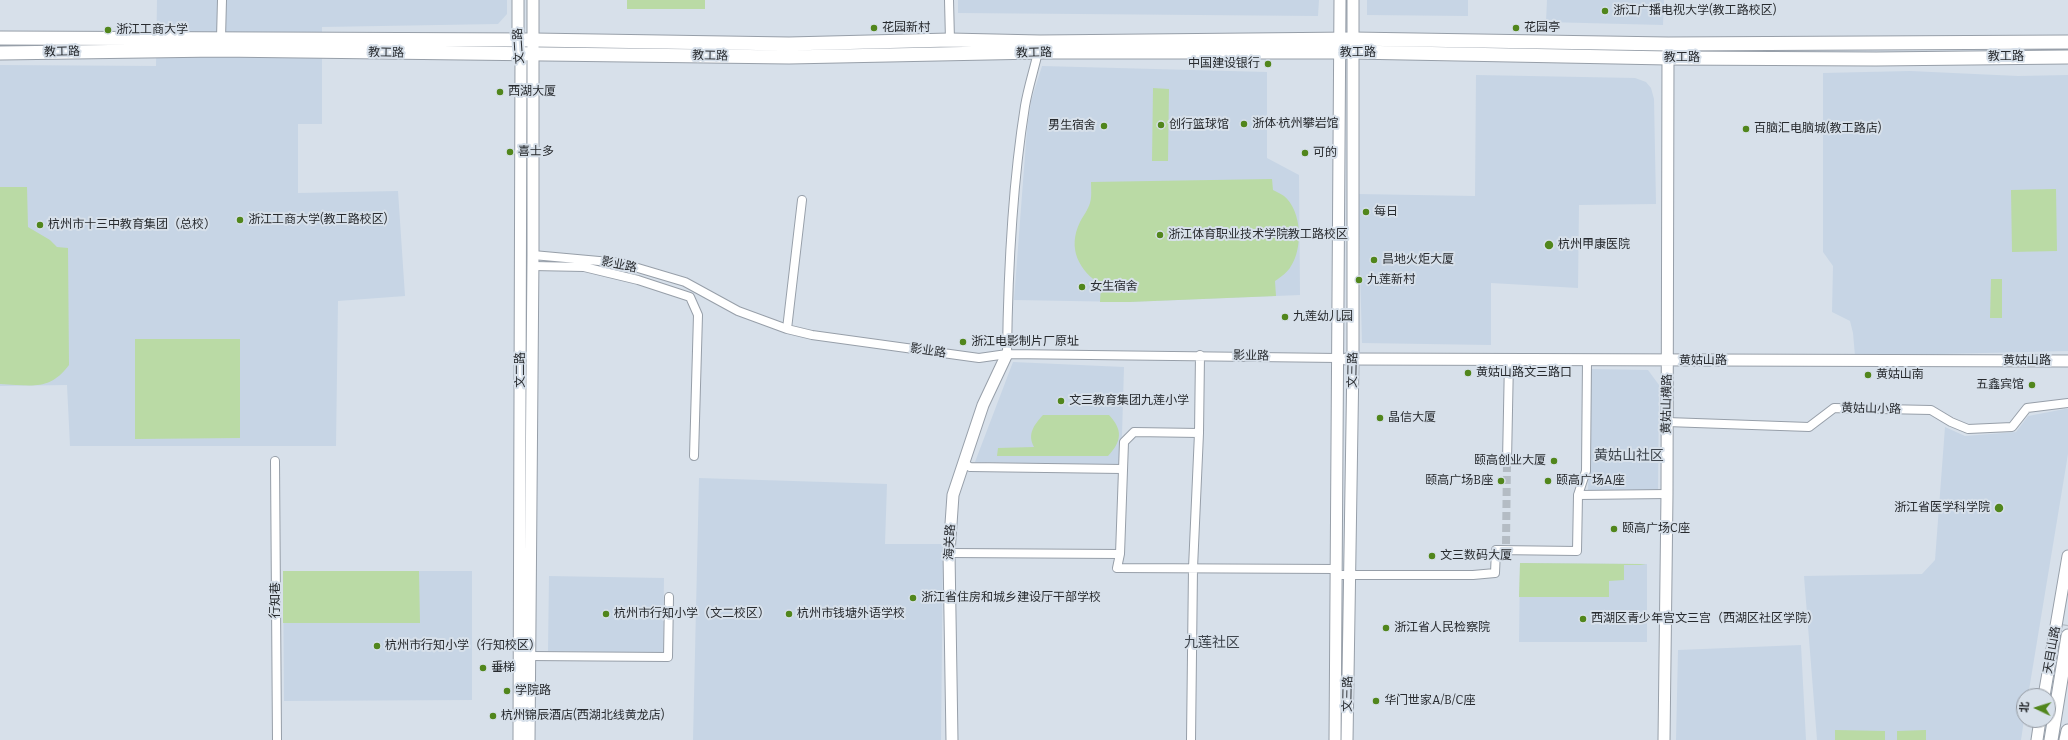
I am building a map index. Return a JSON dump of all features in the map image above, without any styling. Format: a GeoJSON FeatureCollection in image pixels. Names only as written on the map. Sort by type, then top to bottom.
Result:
{"type":"FeatureCollection","features":[{"type":"Feature","properties":{"kind":"main road","name":"文二路"},"geometry":{"type":"LineString","coordinates":[[518,0],[518,41],[527,54],[533,260],[529,740]]}},
{"type":"Feature","properties":{"kind":"main road","name":"文二路"},"geometry":{"type":"LineString","coordinates":[[519,740],[527,54],[534,40],[533,0]]}},
{"type":"Feature","properties":{"kind":"main road","name":"文三路"},"geometry":{"type":"LineString","coordinates":[[1335,740],[1340,0]]}},
{"type":"Feature","properties":{"kind":"main road","name":"文三路"},"geometry":{"type":"LineString","coordinates":[[1347,740],[1353,360],[1353,0]]}},
{"type":"Feature","properties":{"kind":"main road","name":"教工路"},"geometry":{"type":"LineString","coordinates":[[0,38],[534,40],[789,44],[950,40],[1340,47]]}},
{"type":"Feature","properties":{"kind":"main road","name":"教工路"},"geometry":{"type":"LineString","coordinates":[[0,53],[219,50],[789,57],[1353,46],[2068,42]]}},
{"type":"Feature","properties":{"kind":"main road","name":"黄姑山横路"},"geometry":{"type":"LineString","coordinates":[[1664,740],[1668,361],[1668,44]]}},
{"type":"Feature","properties":{"kind":"main road","name":"教工路"},"geometry":{"type":"LineString","coordinates":[[1353,46],[1668,58],[1876,59],[2068,57]]}},
{"type":"Feature","properties":{"kind":"main road","name":"海关路"},"geometry":{"type":"LineString","coordinates":[[952,740],[949,553],[953,495],[983,405],[1007,354]]}},
{"type":"Feature","properties":{"kind":"main road","name":"黄姑山路"},"geometry":{"type":"LineString","coordinates":[[1338,358],[1353,360],[2068,361]]}},
{"type":"Feature","properties":{"kind":"main road","name":"天目山路"},"geometry":{"type":"LineString","coordinates":[[2045,688],[2068,556]]}},
{"type":"Feature","properties":{"kind":"main road","name":"天目山路"},"geometry":{"type":"LineString","coordinates":[[2051,740],[2068,636]]}},
{"type":"Feature","properties":{"kind":"main road"},"geometry":{"type":"LineString","coordinates":[[2037,740],[2039,728]]}},
{"type":"Feature","properties":{"kind":"main road"},"geometry":{"type":"LineString","coordinates":[[2066,740],[2068,731]]}},
{"type":"Feature","properties":{"kind":"street"},"geometry":{"type":"LineString","coordinates":[[221,38],[222,0]]}},
{"type":"Feature","properties":{"kind":"street"},"geometry":{"type":"LineString","coordinates":[[949,0],[950,40]]}},
{"type":"Feature","properties":{"kind":"street"},"geometry":{"type":"LineString","coordinates":[[1007,354],[1008,301],[1017,174],[1025,104],[1038,52]]}},
{"type":"Feature","properties":{"kind":"street"},"geometry":{"type":"LineString","coordinates":[[787,329],[802,200]]}},
{"type":"Feature","properties":{"kind":"street"},"geometry":{"type":"LineString","coordinates":[[533,260],[584,267],[638,280],[690,297],[698,315],[694,456]]}},
{"type":"Feature","properties":{"kind":"street","name":"影业路"},"geometry":{"type":"LineString","coordinates":[[533,260],[620,263],[685,282],[738,311],[787,329],[812,335],[979,358],[1007,354],[1200,355],[1338,358]]}},
{"type":"Feature","properties":{"kind":"street"},"geometry":{"type":"LineString","coordinates":[[1191,740],[1193,568],[1199,433],[1200,355]]}},
{"type":"Feature","properties":{"kind":"street"},"geometry":{"type":"LineString","coordinates":[[1507,461],[1509,360]]}},
{"type":"Feature","properties":{"kind":"street"},"geometry":{"type":"LineString","coordinates":[[1199,433],[1134,432],[1124,442],[1120,554],[1117,568],[1193,568],[1337,572],[1350,575],[1496,573],[1496,550],[1506,547],[1577,551],[1578,495],[1586,471],[1587,360]]}},
{"type":"Feature","properties":{"kind":"street","name":"黄姑山小路"},"geometry":{"type":"LineString","coordinates":[[1667,422],[1809,428],[1834,408],[1931,410],[1951,422],[1968,429],[2012,427],[2027,408],[2068,403]]}},
{"type":"Feature","properties":{"kind":"street","name":"行知巷"},"geometry":{"type":"LineString","coordinates":[[275,460],[276,740]]}},
{"type":"Feature","properties":{"kind":"street"},"geometry":{"type":"LineString","coordinates":[[963,464],[970,467],[1122,469]]}},
{"type":"Feature","properties":{"kind":"street"},"geometry":{"type":"LineString","coordinates":[[1578,495],[1667,494]]}},
{"type":"Feature","properties":{"kind":"street"},"geometry":{"type":"LineString","coordinates":[[949,553],[1120,554]]}},
{"type":"Feature","properties":{"kind":"street"},"geometry":{"type":"LineString","coordinates":[[529,656],[668,657],[669,597]]}},
{"type":"Feature","properties":{"kind":"shaded area","name":"浙江工商大学(教工路校区)"},"geometry":{"type":"Polygon","coordinates":[[[157,0],[507,0],[507,14],[498,24],[322,27],[322,124],[298,124],[298,193],[398,191],[405,296],[338,301],[336,446],[70,446],[67,385],[0,386],[0,65],[156,66],[157,0]]]}},
{"type":"Feature","properties":{"kind":"shaded area"},"geometry":{"type":"Polygon","coordinates":[[[958,0],[1319,0],[1318,16],[958,13],[958,0]]]}},
{"type":"Feature","properties":{"kind":"shaded area"},"geometry":{"type":"Polygon","coordinates":[[[1367,0],[1468,0],[1468,16],[1367,15],[1367,0]]]}},
{"type":"Feature","properties":{"kind":"shaded area","name":"浙江广播电视大学(教工路校区)"},"geometry":{"type":"Polygon","coordinates":[[[1547,0],[1664,0],[1663,25],[1546,22],[1547,0]]]}},
{"type":"Feature","properties":{"kind":"shaded area","name":"浙江体育职业技术学院教工路校区"},"geometry":{"type":"Polygon","coordinates":[[[1042,66],[1267,72],[1267,158],[1299,175],[1300,295],[1129,302],[1014,300],[1027,129],[1031,101],[1042,66]]]}},
{"type":"Feature","properties":{"kind":"shaded area"},"geometry":{"type":"Polygon","coordinates":[[[1910,71],[2018,76],[2068,75],[2068,351],[1855,356],[1853,333],[1850,321],[1832,312],[1833,266],[1823,252],[1823,73],[1910,71]]]}},
{"type":"Feature","properties":{"kind":"shaded area"},"geometry":{"type":"Polygon","coordinates":[[[1476,75],[1635,78],[1646,82],[1651,88],[1654,99],[1656,204],[1579,205],[1578,288],[1491,283],[1491,345],[1362,343],[1358,194],[1475,196],[1476,75]]]}},
{"type":"Feature","properties":{"kind":"shaded area","name":"文三教育集团九莲小学"},"geometry":{"type":"Polygon","coordinates":[[[1013,362],[1124,367],[1122,435],[1118,465],[975,462],[1013,362]]]}},
{"type":"Feature","properties":{"kind":"shaded area"},"geometry":{"type":"Polygon","coordinates":[[[1590,369],[1648,370],[1659,385],[1658,494],[1588,493],[1590,369]]]}},
{"type":"Feature","properties":{"kind":"shaded area"},"geometry":{"type":"Polygon","coordinates":[[[2068,409],[2068,454],[2029,688],[2016,688],[2016,728],[2023,728],[2021,740],[1817,740],[1804,576],[1922,574],[1935,560],[1945,427],[1965,436],[2016,432],[2028,416],[2068,409]]]}},
{"type":"Feature","properties":{"kind":"shaded area","name":"杭州市钱塘外语学校"},"geometry":{"type":"Polygon","coordinates":[[[699,478],[887,484],[885,544],[943,544],[941,740],[693,740],[699,478]]]}},
{"type":"Feature","properties":{"kind":"shaded area","name":"西湖区青少年宫文三宫（西湖区社区学院）"},"geometry":{"type":"Polygon","coordinates":[[[1520,563],[1647,564],[1647,642],[1519,642],[1520,563]]]}},
{"type":"Feature","properties":{"kind":"shaded area","name":"杭州市行知小学（行知校区）"},"geometry":{"type":"Polygon","coordinates":[[[283,571],[472,571],[472,700],[284,701],[283,571]]]}},
{"type":"Feature","properties":{"kind":"shaded area","name":"杭州市行知小学（文二校区）"},"geometry":{"type":"Polygon","coordinates":[[[549,576],[664,578],[663,653],[548,651],[549,576]]]}},
{"type":"Feature","properties":{"kind":"shaded area"},"geometry":{"type":"Polygon","coordinates":[[[1801,645],[1806,740],[1676,740],[1678,650],[1801,645]]]}},
{"type":"Feature","properties":{"kind":"green space"},"geometry":{"type":"Polygon","coordinates":[[[627,0],[705,0],[705,9],[627,9],[627,0]]]}},
{"type":"Feature","properties":{"kind":"green space","name":"创行篮球馆"},"geometry":{"type":"Polygon","coordinates":[[[1153,88],[1169,89],[1168,161],[1152,161],[1153,88]]]}},
{"type":"Feature","properties":{"kind":"green space"},"geometry":{"type":"Polygon","coordinates":[[[1272,179],[1273,190],[1284,196],[1290,203],[1297,220],[1299,230],[1298,250],[1295,258],[1288,270],[1275,281],[1276,296],[1100,302],[1101,285],[1081,266],[1075,250],[1076,232],[1091,201],[1091,182],[1272,179]]]}},
{"type":"Feature","properties":{"kind":"green space"},"geometry":{"type":"Polygon","coordinates":[[[0,187],[27,187],[28,227],[50,240],[57,247],[68,248],[69,365],[62,374],[54,380],[38,385],[30,386],[0,384],[0,187]]]}},
{"type":"Feature","properties":{"kind":"green space"},"geometry":{"type":"Polygon","coordinates":[[[2056,189],[2057,251],[2012,252],[2011,190],[2056,189]]]}},
{"type":"Feature","properties":{"kind":"green space"},"geometry":{"type":"Polygon","coordinates":[[[1991,279],[2002,279],[2002,318],[1990,318],[1991,279]]]}},
{"type":"Feature","properties":{"kind":"green space"},"geometry":{"type":"Polygon","coordinates":[[[135,339],[240,339],[240,438],[135,439],[135,339]]]}},
{"type":"Feature","properties":{"kind":"green space"},"geometry":{"type":"Polygon","coordinates":[[[1043,415],[1109,415],[1114,420],[1119,431],[1118,440],[1113,451],[1108,456],[997,456],[998,448],[1034,447],[1031,438],[1032,430],[1043,415]]]}},
{"type":"Feature","properties":{"kind":"green space"},"geometry":{"type":"Polygon","coordinates":[[[1520,563],[1646,565],[1624,565],[1624,580],[1609,581],[1609,597],[1519,597],[1520,563]]]}},
{"type":"Feature","properties":{"kind":"green space"},"geometry":{"type":"Polygon","coordinates":[[[283,571],[419,571],[420,623],[283,623],[283,571]]]}},
{"type":"Feature","properties":{"kind":"green space"},"geometry":{"type":"Polygon","coordinates":[[[1835,730],[1885,731],[1885,740],[1835,740],[1835,730]]]}},
{"type":"Feature","properties":{"kind":"green space"},"geometry":{"type":"Polygon","coordinates":[[[1926,730],[1926,740],[1897,740],[1897,731],[1926,730]]]}},
{"type":"Feature","properties":{"kind":"tunnel"},"geometry":{"type":"LineString","coordinates":[[1506,544],[1507,461]]}},
{"type":"Feature","properties":{"kind":"tunnel"},"geometry":{"type":"LineString","coordinates":[[2064,649],[2068,625]]}},
{"type":"Feature","properties":{"kind":"place","name":"浙江广播电视大学(教工路校区)"},"geometry":{"type":"Point","coordinates":[1605,11]}},
{"type":"Feature","properties":{"kind":"place","name":"花园新村"},"geometry":{"type":"Point","coordinates":[874,28]}},
{"type":"Feature","properties":{"kind":"place","name":"花园亭"},"geometry":{"type":"Point","coordinates":[1516,28]}},
{"type":"Feature","properties":{"kind":"place","name":"浙江工商大学"},"geometry":{"type":"Point","coordinates":[108,30]}},
{"type":"Feature","properties":{"kind":"place","name":"中国建设银行"},"geometry":{"type":"Point","coordinates":[1268,64]}},
{"type":"Feature","properties":{"kind":"place","name":"西湖大厦"},"geometry":{"type":"Point","coordinates":[500,92]}},
{"type":"Feature","properties":{"kind":"place","name":"浙体·杭州攀岩馆"},"geometry":{"type":"Point","coordinates":[1244,124]}},
{"type":"Feature","properties":{"kind":"place","name":"创行篮球馆"},"geometry":{"type":"Point","coordinates":[1161,125]}},
{"type":"Feature","properties":{"kind":"place","name":"男生宿舍"},"geometry":{"type":"Point","coordinates":[1104,126]}},
{"type":"Feature","properties":{"kind":"place","name":"百脑汇电脑城(教工路店)"},"geometry":{"type":"Point","coordinates":[1746,129]}},
{"type":"Feature","properties":{"kind":"place","name":"喜士多"},"geometry":{"type":"Point","coordinates":[510,152]}},
{"type":"Feature","properties":{"kind":"place","name":"可的"},"geometry":{"type":"Point","coordinates":[1305,153]}},
{"type":"Feature","properties":{"kind":"place","name":"每日"},"geometry":{"type":"Point","coordinates":[1366,212]}},
{"type":"Feature","properties":{"kind":"place","name":"浙江工商大学(教工路校区)"},"geometry":{"type":"Point","coordinates":[240,220]}},
{"type":"Feature","properties":{"kind":"place","name":"杭州市十三中教育集团（总校）"},"geometry":{"type":"Point","coordinates":[40,225]}},
{"type":"Feature","properties":{"kind":"place","name":"浙江体育职业技术学院教工路校区"},"geometry":{"type":"Point","coordinates":[1160,235]}},
{"type":"Feature","properties":{"kind":"place","name":"杭州甲康医院"},"geometry":{"type":"Point","coordinates":[1549,245]}},
{"type":"Feature","properties":{"kind":"place","name":"昌地火炬大厦"},"geometry":{"type":"Point","coordinates":[1374,260]}},
{"type":"Feature","properties":{"kind":"place","name":"九莲新村"},"geometry":{"type":"Point","coordinates":[1359,280]}},
{"type":"Feature","properties":{"kind":"place","name":"女生宿舍"},"geometry":{"type":"Point","coordinates":[1082,287]}},
{"type":"Feature","properties":{"kind":"place","name":"九莲幼儿园"},"geometry":{"type":"Point","coordinates":[1285,317]}},
{"type":"Feature","properties":{"kind":"place","name":"浙江电影制片厂原址"},"geometry":{"type":"Point","coordinates":[963,342]}},
{"type":"Feature","properties":{"kind":"place","name":"黄姑山路文三路口"},"geometry":{"type":"Point","coordinates":[1468,373]}},
{"type":"Feature","properties":{"kind":"place","name":"黄姑山南"},"geometry":{"type":"Point","coordinates":[1868,375]}},
{"type":"Feature","properties":{"kind":"place","name":"五鑫宾馆"},"geometry":{"type":"Point","coordinates":[2032,385]}},
{"type":"Feature","properties":{"kind":"place","name":"文三教育集团九莲小学"},"geometry":{"type":"Point","coordinates":[1061,401]}},
{"type":"Feature","properties":{"kind":"place","name":"晶信大厦"},"geometry":{"type":"Point","coordinates":[1380,418]}},
{"type":"Feature","properties":{"kind":"place","name":"颐高创业大厦"},"geometry":{"type":"Point","coordinates":[1554,461]}},
{"type":"Feature","properties":{"kind":"place","name":"颐高广场B座"},"geometry":{"type":"Point","coordinates":[1501,481]}},
{"type":"Feature","properties":{"kind":"place","name":"颐高广场A座"},"geometry":{"type":"Point","coordinates":[1548,481]}},
{"type":"Feature","properties":{"kind":"place","name":"浙江省医学科学院"},"geometry":{"type":"Point","coordinates":[1999,508]}},
{"type":"Feature","properties":{"kind":"place","name":"颐高广场C座"},"geometry":{"type":"Point","coordinates":[1614,529]}},
{"type":"Feature","properties":{"kind":"place","name":"文三数码大厦"},"geometry":{"type":"Point","coordinates":[1432,556]}},
{"type":"Feature","properties":{"kind":"place","name":"浙江省住房和城乡建设厅干部学校"},"geometry":{"type":"Point","coordinates":[913,598]}},
{"type":"Feature","properties":{"kind":"place","name":"杭州市行知小学（文二校区）"},"geometry":{"type":"Point","coordinates":[606,614]}},
{"type":"Feature","properties":{"kind":"place","name":"杭州市钱塘外语学校"},"geometry":{"type":"Point","coordinates":[789,614]}},
{"type":"Feature","properties":{"kind":"place","name":"西湖区青少年宫文三宫（西湖区社区学院）"},"geometry":{"type":"Point","coordinates":[1583,619]}},
{"type":"Feature","properties":{"kind":"place","name":"浙江省人民检察院"},"geometry":{"type":"Point","coordinates":[1386,628]}},
{"type":"Feature","properties":{"kind":"place","name":"杭州市行知小学（行知校区）"},"geometry":{"type":"Point","coordinates":[377,646]}},
{"type":"Feature","properties":{"kind":"place","name":"垂梯"},"geometry":{"type":"Point","coordinates":[483,668]}},
{"type":"Feature","properties":{"kind":"place","name":"学院路"},"geometry":{"type":"Point","coordinates":[507,691]}},
{"type":"Feature","properties":{"kind":"place","name":"华门世家A/B/C座"},"geometry":{"type":"Point","coordinates":[1376,701]}},
{"type":"Feature","properties":{"kind":"place","name":"杭州锦辰酒店(西湖北线黄龙店)"},"geometry":{"type":"Point","coordinates":[493,716]}},
{"type":"Feature","properties":{"kind":"district","name":"黄姑山社区"},"geometry":{"type":"Point","coordinates":[1629,456]}},
{"type":"Feature","properties":{"kind":"district","name":"九莲社区"},"geometry":{"type":"Point","coordinates":[1212,643]}}]}
